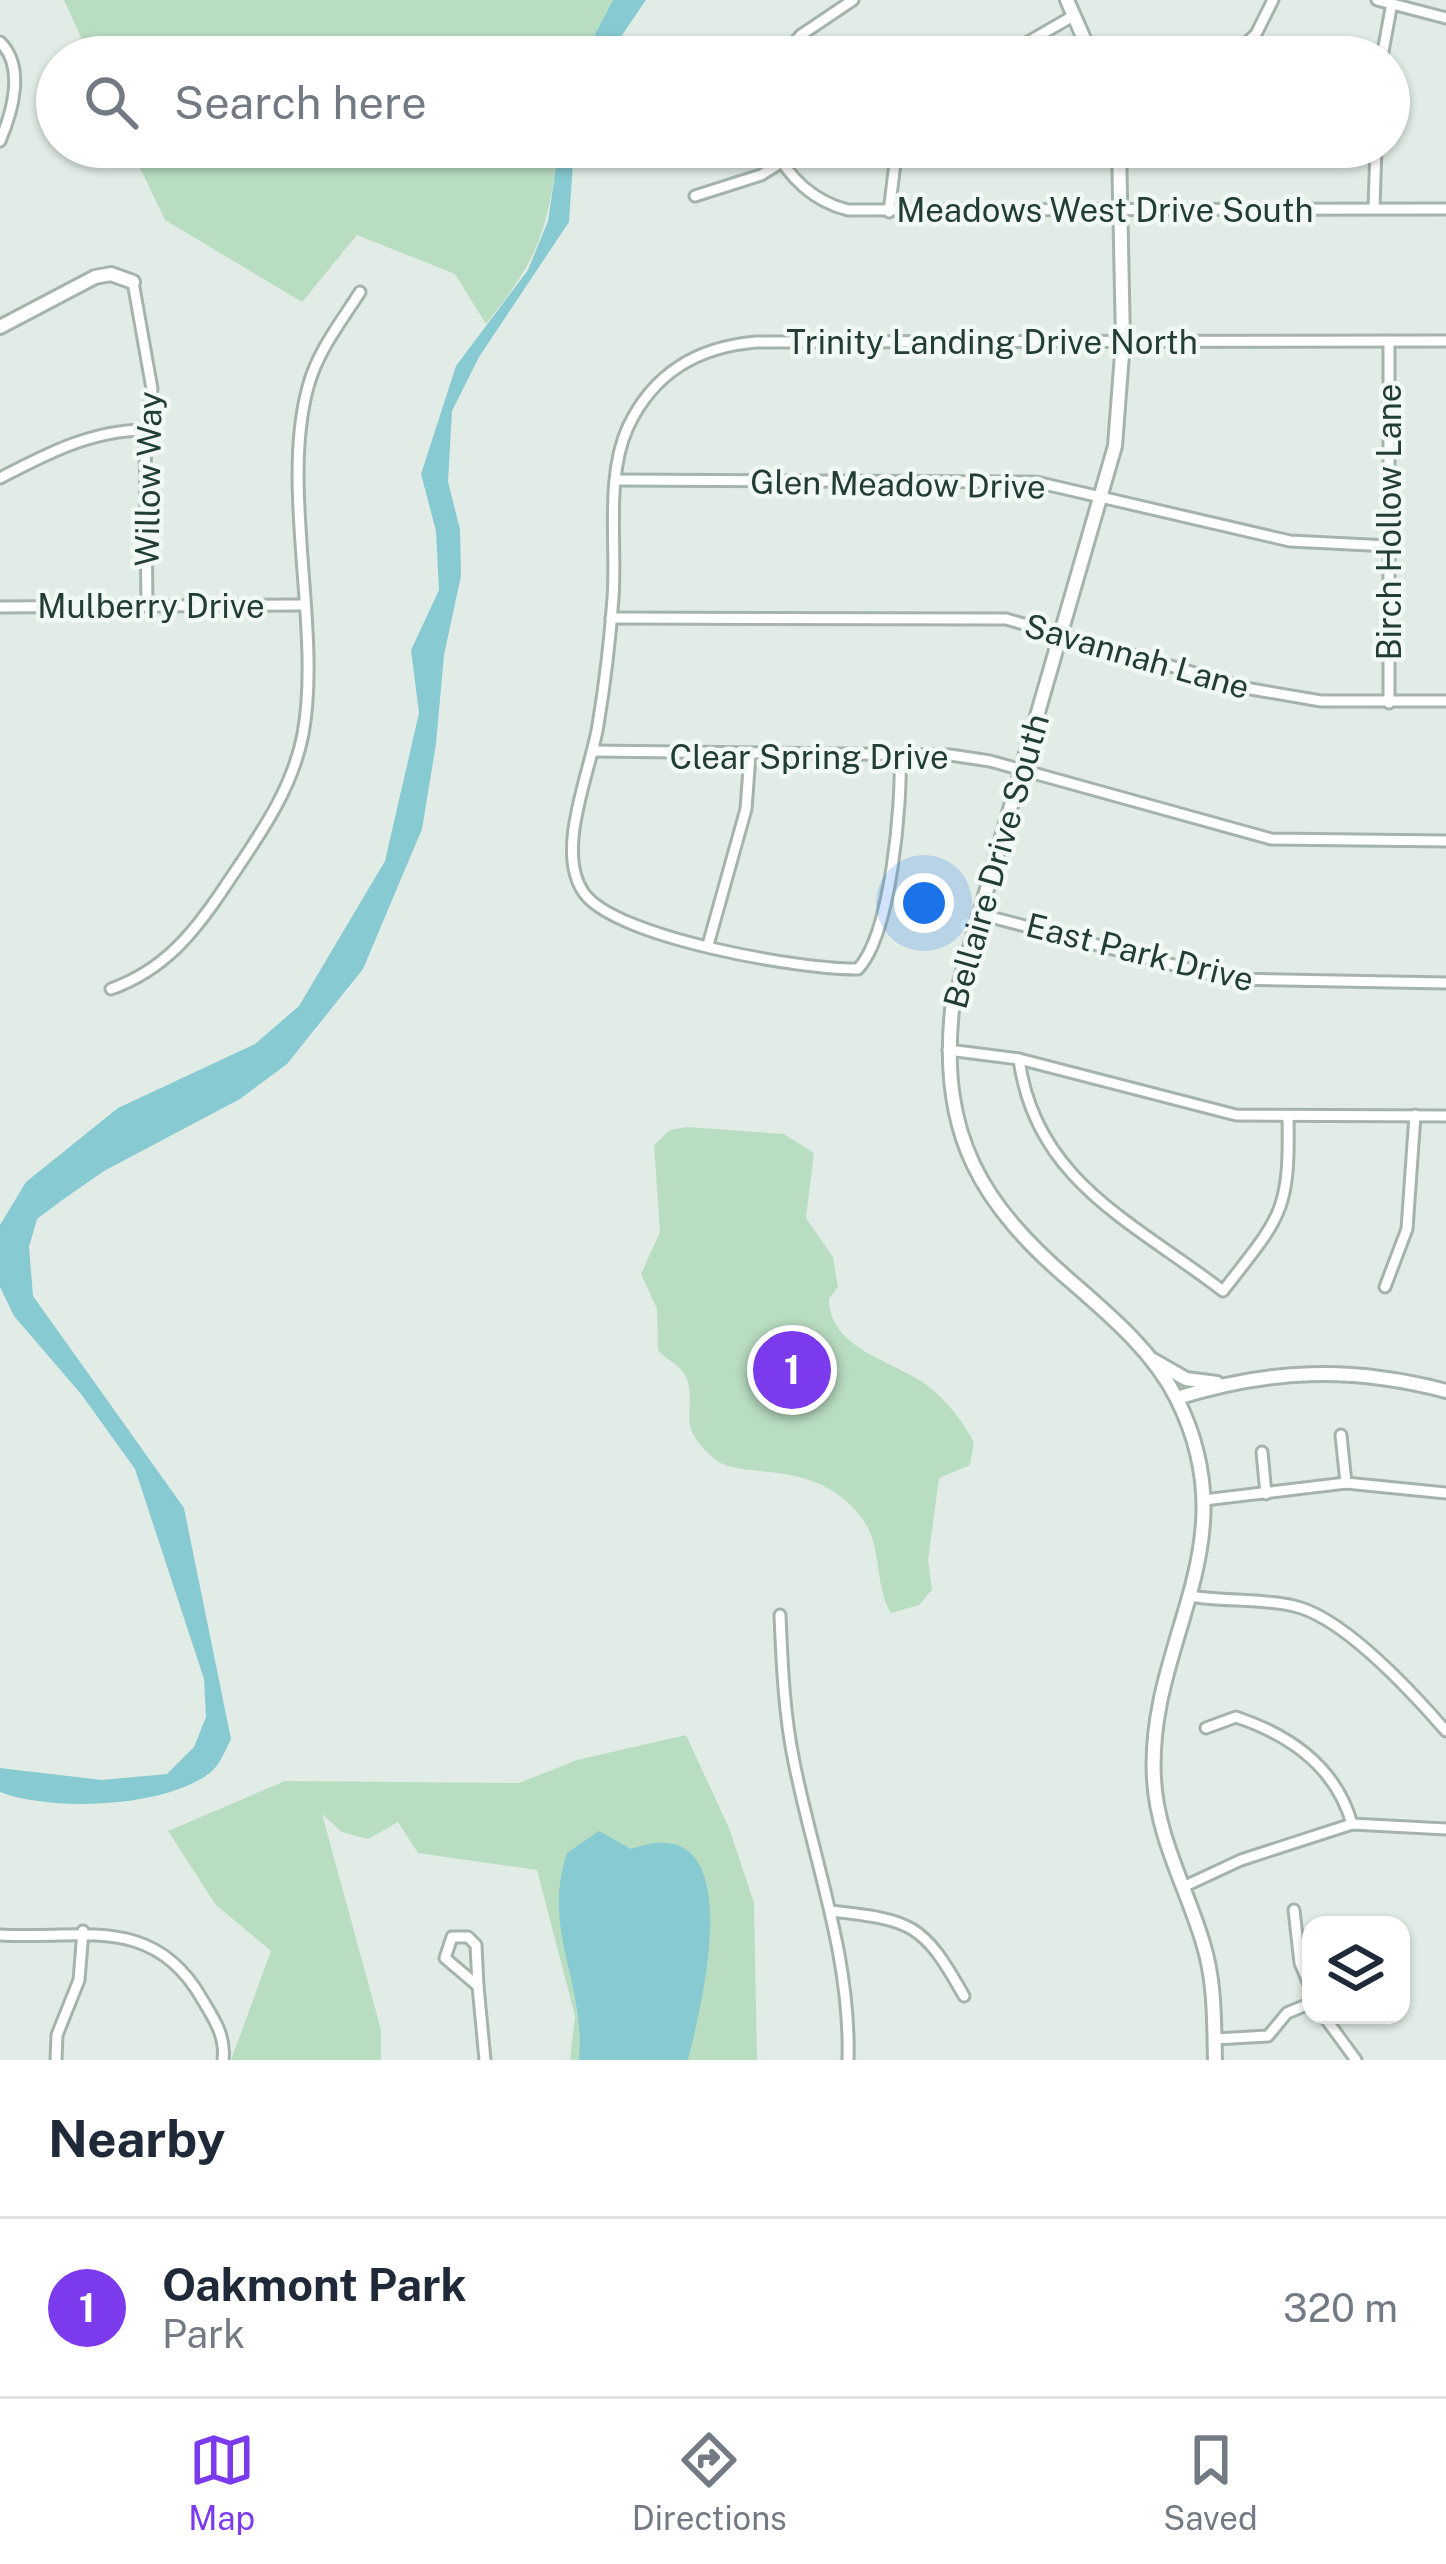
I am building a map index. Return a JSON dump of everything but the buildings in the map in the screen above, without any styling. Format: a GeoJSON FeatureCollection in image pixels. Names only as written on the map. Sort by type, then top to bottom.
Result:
{"type":"FeatureCollection","features":[{"type":"Feature","properties":{"kind":"street"},"geometry":{"type":"LineString","coordinates":[[799,36],[853,0]]}},
{"type":"Feature","properties":{"kind":"street"},"geometry":{"type":"LineString","coordinates":[[1067,0],[1082,36]]}},
{"type":"Feature","properties":{"kind":"street"},"geometry":{"type":"LineString","coordinates":[[1254,36],[1273,0]]}},
{"type":"Feature","properties":{"kind":"street"},"geometry":{"type":"LineString","coordinates":[[1377,0],[1446,18]]}},
{"type":"Feature","properties":{"kind":"street"},"geometry":{"type":"LineString","coordinates":[[1386,36],[1392,3]]}},
{"type":"Feature","properties":{"kind":"street"},"geometry":{"type":"LineString","coordinates":[[1038,36],[1072,16]]}},
{"type":"Feature","properties":{"kind":"street"},"geometry":{"type":"LineString","coordinates":[[0,42],[13,62],[14,89],[0,141]]}},
{"type":"Feature","properties":{"kind":"street"},"geometry":{"type":"LineString","coordinates":[[695,196],[772,168]]}},
{"type":"Feature","properties":{"kind":"street","name":"Meadows West Drive South"},"geometry":{"type":"LineString","coordinates":[[787,168],[809,192],[835,207],[889,212],[1446,208]]}},
{"type":"Feature","properties":{"kind":"street"},"geometry":{"type":"LineString","coordinates":[[889,212],[894,168]]}},
{"type":"Feature","properties":{"kind":"street","name":"Bellaire Drive South"},"geometry":{"type":"LineString","coordinates":[[1120,168],[1123,340],[1115,446],[952,1010],[948,1050],[952,1112],[977,1178],[1003,1213],[1146,1355],[1177,1398],[1193,1438],[1204,1500],[1204,1531],[1154,1761],[1161,1822],[1212,1980],[1215,2060]]}},
{"type":"Feature","properties":{"kind":"street"},"geometry":{"type":"LineString","coordinates":[[1374,208],[1375,168]]}},
{"type":"Feature","properties":{"kind":"street"},"geometry":{"type":"LineString","coordinates":[[0,327],[95,277],[111,274],[133,282]]}},
{"type":"Feature","properties":{"kind":"street","name":"Willow Way"},"geometry":{"type":"LineString","coordinates":[[133,282],[152,389],[145,430],[147,606]]}},
{"type":"Feature","properties":{"kind":"street"},"geometry":{"type":"LineString","coordinates":[[112,989],[149,972],[192,937],[274,812],[294,768],[304,727],[300,464],[307,390],[317,360],[360,292]]}},
{"type":"Feature","properties":{"kind":"street","name":"Trinity Landing Drive North"},"geometry":{"type":"LineString","coordinates":[[708,944],[626,923],[594,906],[580,889],[573,844],[593,751],[611,618],[622,445],[642,403],[668,374],[705,350],[756,342],[1446,341]]}},
{"type":"Feature","properties":{"kind":"street","name":"Birch Hollow Lane"},"geometry":{"type":"LineString","coordinates":[[1388,703],[1389,342]]}},
{"type":"Feature","properties":{"kind":"street"},"geometry":{"type":"LineString","coordinates":[[0,478],[52,451],[104,433],[145,430]]}},
{"type":"Feature","properties":{"kind":"street","name":"Glen Meadow Drive"},"geometry":{"type":"LineString","coordinates":[[617,480],[1036,482],[1290,542],[1388,546]]}},
{"type":"Feature","properties":{"kind":"street","name":"Mulberry Drive"},"geometry":{"type":"LineString","coordinates":[[0,607],[302,605]]}},
{"type":"Feature","properties":{"kind":"street","name":"Savannah Lane"},"geometry":{"type":"LineString","coordinates":[[611,618],[1006,620],[1251,689],[1321,701],[1446,701]]}},
{"type":"Feature","properties":{"kind":"street","name":"Clear Spring Drive"},"geometry":{"type":"LineString","coordinates":[[593,751],[950,755],[1271,839],[1446,841]]}},
{"type":"Feature","properties":{"kind":"street"},"geometry":{"type":"LineString","coordinates":[[751,755],[746,808],[708,944],[770,962],[854,970],[863,966],[900,831],[900,755]]}},
{"type":"Feature","properties":{"kind":"street","name":"East Park Drive"},"geometry":{"type":"LineString","coordinates":[[979,914],[1227,979],[1446,983]]}},
{"type":"Feature","properties":{"kind":"street"},"geometry":{"type":"LineString","coordinates":[[948,1050],[1019,1059],[1213,1111],[1446,1116]]}},
{"type":"Feature","properties":{"kind":"street"},"geometry":{"type":"LineString","coordinates":[[1019,1059],[1032,1119],[1068,1171],[1223,1291],[1281,1215],[1288,1181],[1288,1116]]}},
{"type":"Feature","properties":{"kind":"street"},"geometry":{"type":"LineString","coordinates":[[1385,1286],[1407,1229],[1415,1115]]}},
{"type":"Feature","properties":{"kind":"street"},"geometry":{"type":"LineString","coordinates":[[1146,1355],[1186,1379],[1224,1383]]}},
{"type":"Feature","properties":{"kind":"street"},"geometry":{"type":"LineString","coordinates":[[1177,1398],[1224,1383],[1332,1371],[1446,1391]]}},
{"type":"Feature","properties":{"kind":"street"},"geometry":{"type":"LineString","coordinates":[[1341,1435],[1346,1483]]}},
{"type":"Feature","properties":{"kind":"street"},"geometry":{"type":"LineString","coordinates":[[1262,1452],[1266,1494]]}},
{"type":"Feature","properties":{"kind":"street"},"geometry":{"type":"LineString","coordinates":[[1204,1500],[1346,1483],[1446,1493]]}},
{"type":"Feature","properties":{"kind":"street"},"geometry":{"type":"LineString","coordinates":[[1190,1597],[1283,1604],[1316,1614],[1345,1633],[1446,1731]]}},
{"type":"Feature","properties":{"kind":"street"},"geometry":{"type":"LineString","coordinates":[[780,1615],[793,1758],[849,2015],[848,2060]]}},
{"type":"Feature","properties":{"kind":"street"},"geometry":{"type":"LineString","coordinates":[[1206,1728],[1236,1717],[1284,1736],[1335,1783],[1352,1823]]}},
{"type":"Feature","properties":{"kind":"street"},"geometry":{"type":"LineString","coordinates":[[1183,1887],[1241,1860],[1352,1823],[1446,1829]]}},
{"type":"Feature","properties":{"kind":"street"},"geometry":{"type":"LineString","coordinates":[[1294,1910],[1302,1968]]}},
{"type":"Feature","properties":{"kind":"street"},"geometry":{"type":"LineString","coordinates":[[830,1911],[885,1916],[914,1928],[941,1956],[964,1996]]}},
{"type":"Feature","properties":{"kind":"street"},"geometry":{"type":"LineString","coordinates":[[0,1935],[82,1931],[128,1938],[182,1970],[218,2026],[223,2060]]}},
{"type":"Feature","properties":{"kind":"street"},"geometry":{"type":"LineString","coordinates":[[56,2060],[60,2024],[80,1980],[82,1931]]}},
{"type":"Feature","properties":{"kind":"street"},"geometry":{"type":"LineString","coordinates":[[478,1986],[445,1958],[452,1936],[468,1937],[476,1945],[485,2060]]}},
{"type":"Feature","properties":{"kind":"street"},"geometry":{"type":"LineString","coordinates":[[1214,2038],[1268,2036],[1286,2012],[1302,2006]]}},
{"type":"Feature","properties":{"kind":"street"},"geometry":{"type":"LineString","coordinates":[[1329,2024],[1342,2048],[1356,2060]]}},
{"type":"Feature","properties":{"kind":"green space"},"geometry":{"type":"Polygon","coordinates":[[[64,0],[613,0],[594,36],[80,36],[64,0]]]}},
{"type":"Feature","properties":{"kind":"green space"},"geometry":{"type":"Polygon","coordinates":[[[140,168],[556,168],[545,223],[530,260],[486,324],[455,274],[357,235],[302,302],[165,220],[140,168]]]}},
{"type":"Feature","properties":{"kind":"green space"},"geometry":{"type":"Polygon","coordinates":[[[670,1130],[784,1134],[814,1153],[806,1218],[833,1257],[838,1287],[829,1299],[832,1316],[851,1342],[933,1390],[974,1443],[970,1465],[939,1478],[928,1560],[932,1590],[919,1605],[891,1613],[868,1529],[842,1497],[800,1477],[724,1464],[712,1457],[690,1427],[688,1382],[683,1371],[658,1350],[657,1309],[641,1274],[660,1232],[654,1145],[670,1130]]]}},
{"type":"Feature","properties":{"kind":"green space"},"geometry":{"type":"Polygon","coordinates":[[[686,1735],[729,1828],[754,1903],[757,2060],[570,2060],[575,2016],[537,1870],[418,1853],[398,1822],[368,1839],[342,1832],[322,1814],[381,2030],[381,2060],[231,2060],[271,1951],[216,1905],[168,1831],[285,1781],[519,1783],[577,1760],[686,1735]]]}},
{"type":"Feature","properties":{"kind":"water"},"geometry":{"type":"Polygon","coordinates":[[[613,0],[646,0],[621,36],[594,36],[613,0]]]}},
{"type":"Feature","properties":{"kind":"water"},"geometry":{"type":"Polygon","coordinates":[[[556,168],[573,168],[569,222],[479,357],[452,411],[448,482],[460,529],[461,576],[444,655],[436,744],[422,829],[363,969],[287,1064],[240,1099],[104,1171],[61,1201],[37,1219],[29,1247],[33,1296],[184,1508],[231,1739],[212,1771],[168,1793],[78,1804],[0,1792],[0,1768],[102,1780],[167,1774],[194,1747],[206,1717],[204,1679],[135,1469],[81,1394],[14,1316],[0,1287],[0,1225],[26,1182],[118,1108],[255,1044],[299,1006],[385,861],[419,713],[411,650],[439,590],[436,531],[421,474],[456,366],[528,270],[548,221],[556,168]]]}},
{"type":"Feature","properties":{"kind":"water"},"geometry":{"type":"Polygon","coordinates":[[[599,1831],[631,1849],[669,1843],[693,1856],[706,1882],[708,1957],[688,2060],[579,2060],[576,2005],[561,1932],[560,1881],[567,1853],[599,1831]]]}},
{"type":"Feature","properties":{"kind":"place","name":"Oakmont Park"},"geometry":{"type":"Point","coordinates":[792,1370]}}]}
